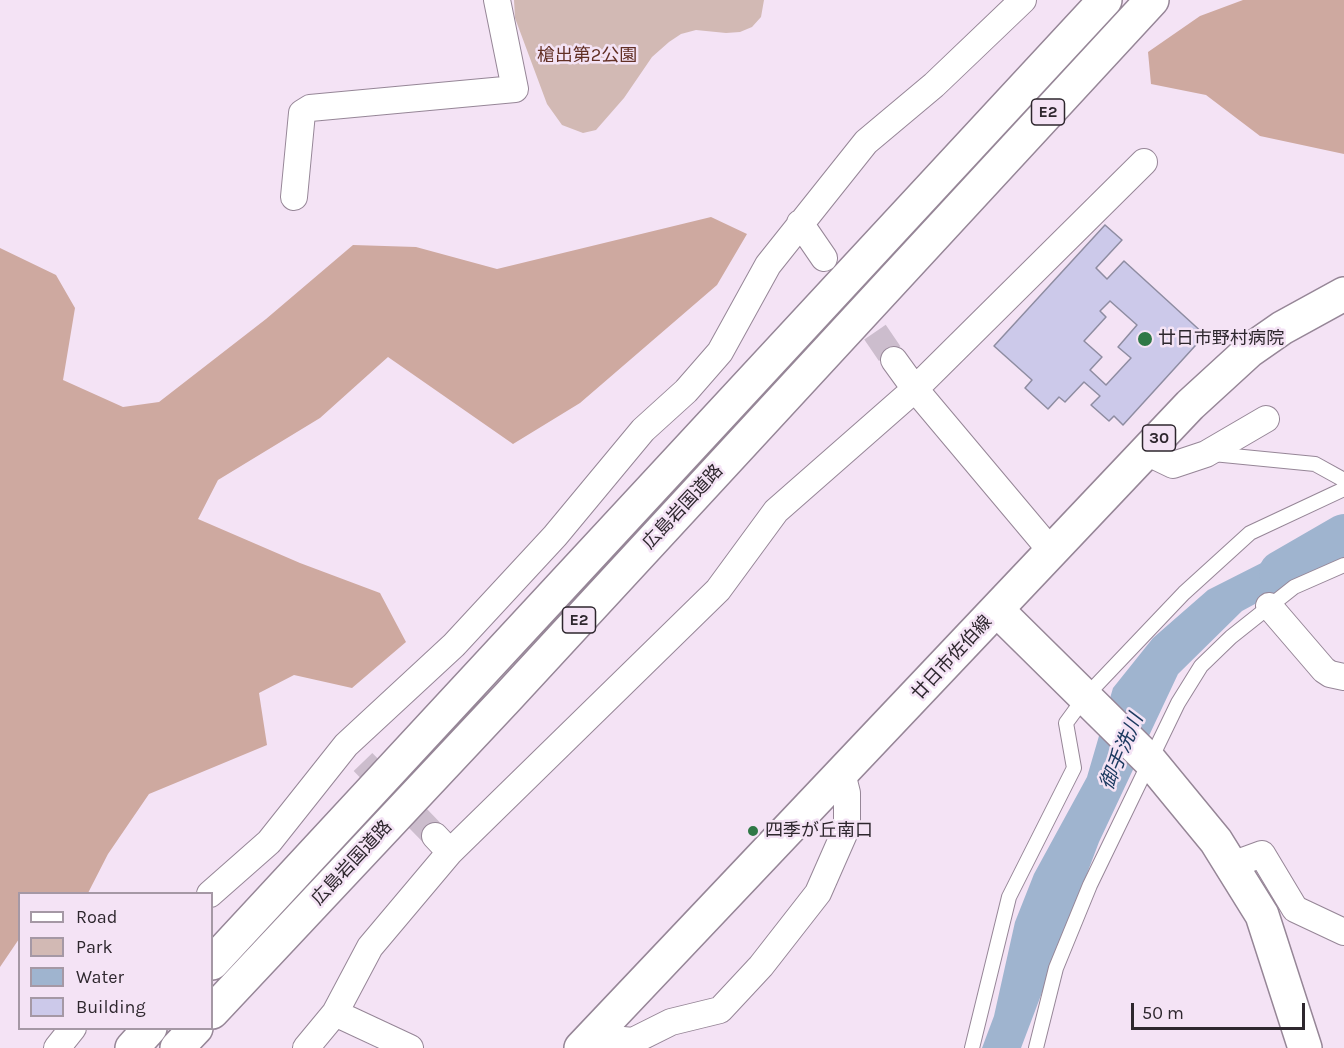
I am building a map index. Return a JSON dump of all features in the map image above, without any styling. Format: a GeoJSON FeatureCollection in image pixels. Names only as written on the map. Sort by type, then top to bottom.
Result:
{"type":"FeatureCollection","features":[{"type":"Feature","properties":{"kind":"main road","name":"広島岩国道路"},"geometry":{"type":"LineString","coordinates":[[213,962],[1105,0]]}},
{"type":"Feature","properties":{"kind":"main road","name":"広島岩国道路"},"geometry":{"type":"LineString","coordinates":[[213,1011],[515,689],[1152,0]]}},
{"type":"Feature","properties":{"kind":"main road","name":"廿日市佐伯線"},"geometry":{"type":"LineString","coordinates":[[586,1042],[1218,377],[1282,328],[1344,294]]}},
{"type":"Feature","properties":{"kind":"main road"},"geometry":{"type":"LineString","coordinates":[[997,610],[1145,756],[1232,865],[1262,915],[1305,1048]]}},
{"type":"Feature","properties":{"kind":"main road"},"geometry":{"type":"LineString","coordinates":[[132,1048],[149,1030]]}},
{"type":"Feature","properties":{"kind":"main road"},"geometry":{"type":"LineString","coordinates":[[177,1048],[195,1030]]}},
{"type":"Feature","properties":{"kind":"street"},"geometry":{"type":"LineString","coordinates":[[294,197],[302,112],[310,108],[515,89],[496,0]]}},
{"type":"Feature","properties":{"kind":"street"},"geometry":{"type":"LineString","coordinates":[[212,892],[269,842],[354,754],[555,536],[643,430],[686,391],[720,352],[768,265],[866,142],[933,85],[1023,0]]}},
{"type":"Feature","properties":{"kind":"street"},"geometry":{"type":"LineString","coordinates":[[306,1048],[335,1013],[370,947],[442,844],[718,591],[776,511],[915,389],[1144,162]]}},
{"type":"Feature","properties":{"kind":"street"},"geometry":{"type":"LineString","coordinates":[[800,223],[824,258]]}},
{"type":"Feature","properties":{"kind":"street"},"geometry":{"type":"LineString","coordinates":[[894,360],[915,389],[1052,552]]}},
{"type":"Feature","properties":{"kind":"street"},"geometry":{"type":"LineString","coordinates":[[1146,452],[1173,465],[1206,454],[1266,419]]}},
{"type":"Feature","properties":{"kind":"street"},"geometry":{"type":"LineString","coordinates":[[1269,606],[1324,670],[1344,677]]}},
{"type":"Feature","properties":{"kind":"street"},"geometry":{"type":"LineString","coordinates":[[586,1042],[633,1041],[671,1022],[720,1010],[761,966],[818,893],[847,827],[847,793],[842,773]]}},
{"type":"Feature","properties":{"kind":"street"},"geometry":{"type":"LineString","coordinates":[[1232,865],[1262,854],[1295,909],[1344,933]]}},
{"type":"Feature","properties":{"kind":"street"},"geometry":{"type":"LineString","coordinates":[[335,1013],[410,1048]]}},
{"type":"Feature","properties":{"kind":"street"},"geometry":{"type":"LineString","coordinates":[[57,1048],[73,1030]]}},
{"type":"Feature","properties":{"kind":"lane"},"geometry":{"type":"LineString","coordinates":[[1206,454],[1228,454],[1315,464],[1344,480]]}},
{"type":"Feature","properties":{"kind":"lane"},"geometry":{"type":"LineString","coordinates":[[972,1048],[1009,897],[1074,768],[1066,723],[1090,702],[1184,593],[1250,532],[1344,489]]}},
{"type":"Feature","properties":{"kind":"lane"},"geometry":{"type":"LineString","coordinates":[[1036,1048],[1056,968],[1145,756],[1201,666],[1231,637],[1294,587],[1344,565]]}},
{"type":"Feature","properties":{"kind":"green space","name":"槍出第2公園"},"geometry":{"type":"Polygon","coordinates":[[[514,0],[764,0],[761,17],[752,27],[740,32],[726,33],[696,30],[681,34],[669,42],[652,57],[624,98],[596,130],[583,133],[562,125],[547,104],[515,18],[514,0]]]}},
{"type":"Feature","properties":{"kind":"shaded area"},"geometry":{"type":"Polygon","coordinates":[[[1243,0],[1344,0],[1344,154],[1260,136],[1206,95],[1151,84],[1148,52],[1200,16],[1243,0]]]}},
{"type":"Feature","properties":{"kind":"shaded area"},"geometry":{"type":"Polygon","coordinates":[[[711,217],[747,234],[717,285],[580,403],[513,444],[388,357],[320,418],[218,480],[198,519],[300,563],[380,593],[406,642],[352,688],[294,675],[259,693],[267,745],[149,794],[108,854],[89,892],[18,892],[18,940],[0,967],[0,248],[56,275],[75,308],[63,380],[123,407],[159,402],[266,319],[353,245],[416,247],[497,269],[711,217]]]}},
{"type":"Feature","properties":{"kind":"water"},"geometry":{"type":"Polygon","coordinates":[[[1321,537],[1331,543],[1332,556],[1327,565],[1242,611],[1178,674],[1099,842],[1021,1048],[982,1048],[994,1016],[1015,922],[1034,874],[1087,777],[1113,688],[1153,638],[1208,590],[1291,548],[1321,537]]]}},
{"type":"Feature","properties":{"kind":"building"},"geometry":{"type":"Polygon","coordinates":[[[1105,225],[1122,240],[1096,268],[1107,279],[1124,261],[1205,335],[1123,425],[1114,416],[1109,421],[1091,405],[1100,396],[1084,382],[1065,402],[1059,397],[1048,409],[1025,388],[1032,380],[994,346],[1105,225]],[[1110,301],[1100,311],[1106,317],[1084,341],[1102,357],[1090,370],[1106,385],[1131,358],[1118,347],[1137,325],[1110,301]]]}},
{"type":"Feature","properties":{"kind":"waterway","name":"御手洗川"},"geometry":{"type":"LineString","coordinates":[[1280,572],[1344,535]]}},
{"type":"Feature","properties":{"kind":"tunnel"},"geometry":{"type":"LineString","coordinates":[[853,300],[894,360]]}},
{"type":"Feature","properties":{"kind":"tunnel"},"geometry":{"type":"LineString","coordinates":[[363,762],[435,836]]}},
{"type":"Feature","properties":{"kind":"place","name":"廿日市野村病院"},"geometry":{"type":"Point","coordinates":[1145,339]}},
{"type":"Feature","properties":{"kind":"place","name":"四季が丘南口"},"geometry":{"type":"Point","coordinates":[753,831]}}]}
